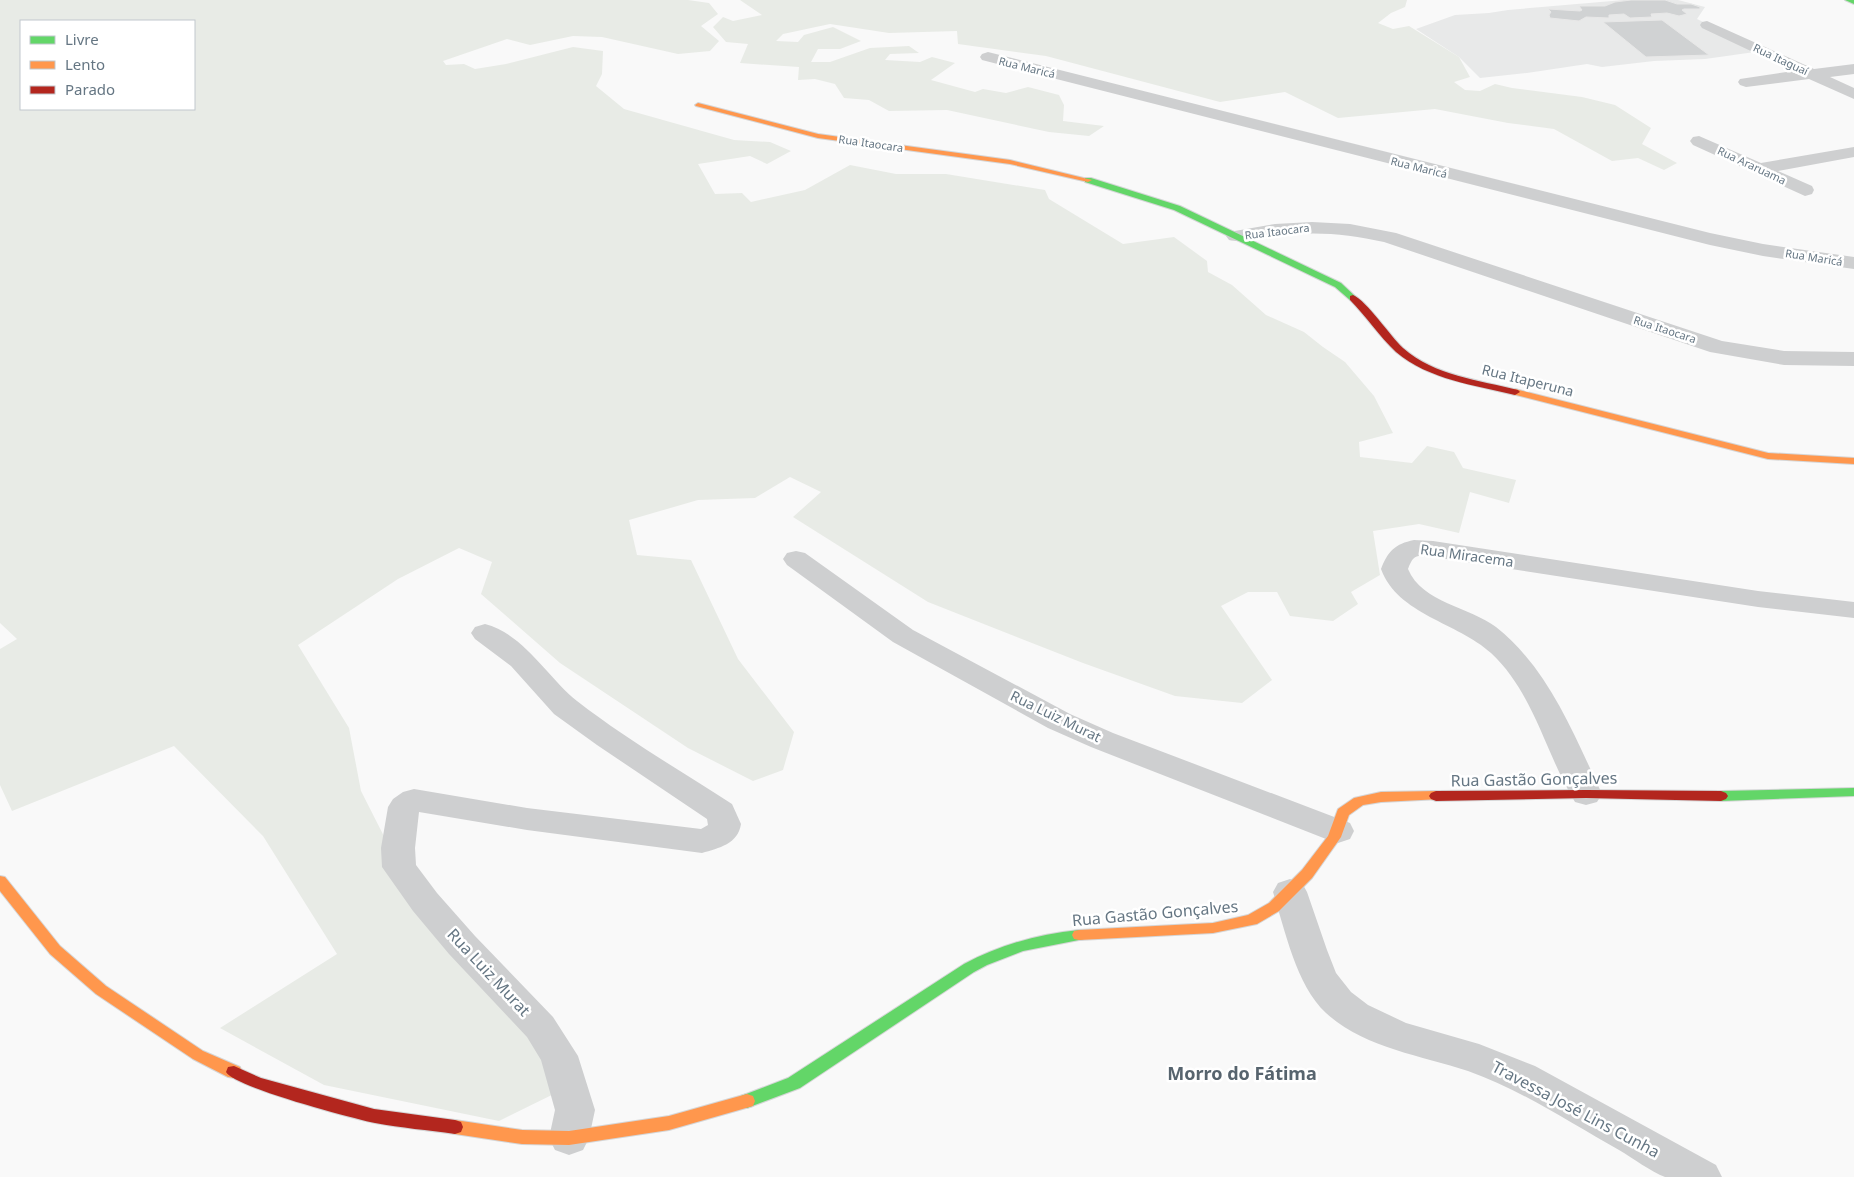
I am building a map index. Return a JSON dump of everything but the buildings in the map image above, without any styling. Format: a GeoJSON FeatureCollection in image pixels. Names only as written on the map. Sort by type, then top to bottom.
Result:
{"type":"FeatureCollection","features":[{"type":"Feature","properties":{"kind":"street"},"geometry":{"type":"LineString","coordinates":[[1848,0],[1854,2]]}},
{"type":"Feature","properties":{"kind":"street","name":"Rua Itaguaí"},"geometry":{"type":"LineString","coordinates":[[1707,25],[1847,90]]}},
{"type":"Feature","properties":{"kind":"street","name":"Rua Maricá"},"geometry":{"type":"LineString","coordinates":[[988,57],[1701,237],[1763,250],[1854,263]]}},
{"type":"Feature","properties":{"kind":"street"},"geometry":{"type":"LineString","coordinates":[[1847,90],[1746,89],[1813,74],[1854,69]]}},
{"type":"Feature","properties":{"kind":"street","name":"Rua Itaocara"},"geometry":{"type":"LineString","coordinates":[[698,105],[818,136],[1001,161],[1103,183],[1177,208],[1236,236],[1296,227],[1318,226],[1360,230],[1389,237],[1718,347],[1784,358],[1854,359]]}},
{"type":"Feature","properties":{"kind":"street","name":"Rua Araruama"},"geometry":{"type":"LineString","coordinates":[[1699,141],[1762,168],[1805,190]]}},
{"type":"Feature","properties":{"kind":"street"},"geometry":{"type":"LineString","coordinates":[[1762,168],[1854,152]]}},
{"type":"Feature","properties":{"kind":"street","name":"Rua Itaperuna"},"geometry":{"type":"LineString","coordinates":[[1236,236],[1338,285],[1350,293],[1400,350],[1412,360],[1440,373],[1768,456],[1854,461]]}},
{"type":"Feature","properties":{"kind":"street","name":"Rua Miracema"},"geometry":{"type":"LineString","coordinates":[[1586,794],[1534,687],[1516,662],[1482,630],[1406,590],[1396,572],[1395,562],[1402,552],[1413,548],[1434,549],[1758,599],[1854,610]]}},
{"type":"Feature","properties":{"kind":"street","name":"Rua Luiz Murat"},"geometry":{"type":"LineString","coordinates":[[796,558],[903,636],[1059,721],[1095,737],[1338,830]]}},
{"type":"Feature","properties":{"kind":"street","name":"Rua Luiz Murat"},"geometry":{"type":"LineString","coordinates":[[486,633],[521,660],[565,707],[608,738],[722,812],[726,821],[725,827],[718,836],[702,841],[527,819],[414,800],[404,807],[398,848],[399,867],[425,902],[462,945],[540,1027],[559,1056],[575,1110],[570,1138]]}},
{"type":"Feature","properties":{"kind":"street","name":"Rua Gastão Gonçalves"},"geometry":{"type":"LineString","coordinates":[[570,1138],[669,1123],[702,1115],[737,1106],[794,1083],[969,968],[991,956],[1018,946],[1081,936],[1187,929],[1237,924],[1252,920],[1290,892],[1317,862],[1338,830],[1343,812],[1359,801],[1381,797],[1586,794],[1722,796],[1854,792]]}},
{"type":"Feature","properties":{"kind":"street"},"geometry":{"type":"LineString","coordinates":[[0,881],[54,950],[101,990],[198,1055],[257,1083],[374,1116],[522,1138],[570,1138]]}},
{"type":"Feature","properties":{"kind":"street","name":"Travessa José Lins Cunha"},"geometry":{"type":"LineString","coordinates":[[1290,892],[1320,980],[1338,1002],[1356,1015],[1376,1026],[1420,1043],[1465,1053],[1500,1067],[1553,1093],[1702,1177]]}},
{"type":"Feature","properties":{"kind":"shaded area"},"geometry":{"type":"Polygon","coordinates":[[[0,0],[688,0],[709,3],[718,14],[701,26],[719,41],[710,51],[678,54],[602,37],[573,36],[530,45],[507,39],[443,61],[446,65],[464,64],[475,69],[506,64],[573,47],[603,51],[602,74],[596,86],[624,109],[734,140],[770,142],[791,151],[767,164],[750,156],[698,164],[715,194],[742,193],[751,202],[805,190],[850,165],[896,174],[946,174],[1045,190],[1049,199],[1123,244],[1174,237],[1207,261],[1208,272],[1232,285],[1266,315],[1304,332],[1345,362],[1374,396],[1393,433],[1359,442],[1360,457],[1412,463],[1427,446],[1454,452],[1463,468],[1516,480],[1509,503],[1470,492],[1459,533],[1419,524],[1373,531],[1380,575],[1351,592],[1358,604],[1333,621],[1290,616],[1277,592],[1248,592],[1221,606],[1272,680],[1242,703],[1175,696],[1083,663],[928,602],[793,517],[821,492],[790,477],[755,498],[698,500],[629,520],[637,555],[691,560],[738,659],[794,732],[783,770],[753,781],[688,748],[560,663],[481,594],[492,562],[459,548],[398,579],[298,645],[349,728],[361,791],[429,925],[516,999],[568,1087],[499,1121],[324,1085],[220,1028],[337,954],[263,836],[174,746],[12,811],[0,785],[0,649],[17,639],[0,623],[0,0]]]}},
{"type":"Feature","properties":{"kind":"shaded area"},"geometry":{"type":"Polygon","coordinates":[[[740,0],[1407,0],[1405,7],[1391,13],[1378,23],[1393,29],[1409,26],[1459,57],[1470,77],[1454,82],[1465,90],[1480,91],[1495,84],[1582,97],[1615,105],[1651,128],[1642,144],[1677,163],[1664,170],[1638,158],[1612,161],[1554,129],[1508,123],[1435,109],[1338,118],[1285,92],[1220,102],[1046,56],[958,44],[957,31],[889,33],[830,24],[783,34],[776,41],[798,42],[804,35],[833,27],[861,41],[840,49],[818,49],[811,62],[830,62],[870,48],[909,46],[919,53],[890,54],[885,60],[920,62],[932,57],[955,63],[931,80],[975,92],[983,89],[1006,93],[1028,87],[1059,95],[1064,105],[1063,121],[1104,126],[1089,136],[1049,132],[947,110],[889,111],[869,100],[844,98],[835,84],[815,79],[798,80],[799,67],[740,63],[748,44],[726,42],[713,27],[723,17],[733,21],[762,15],[740,0]]]}},
{"type":"Feature","properties":{"kind":"shaded area"},"geometry":{"type":"Polygon","coordinates":[[[1624,0],[1678,0],[1705,7],[1697,19],[1762,51],[1705,59],[1654,61],[1602,67],[1587,64],[1480,78],[1459,57],[1416,29],[1455,15],[1624,0]]]}},
{"type":"Feature","properties":{"kind":"traffic: fast"},"geometry":{"type":"LineString","coordinates":[[1848,0],[1854,2]]}},
{"type":"Feature","properties":{"kind":"traffic: fast"},"geometry":{"type":"LineString","coordinates":[[1088,180],[1177,208],[1338,285],[1353,298]]}},
{"type":"Feature","properties":{"kind":"traffic: fast"},"geometry":{"type":"LineString","coordinates":[[1721,796],[1854,792]]}},
{"type":"Feature","properties":{"kind":"traffic: fast"},"geometry":{"type":"LineString","coordinates":[[747,1101],[794,1083],[982,961],[1022,946],[1050,939],[1079,935]]}},
{"type":"Feature","properties":{"kind":"traffic: slow"},"geometry":{"type":"LineString","coordinates":[[698,105],[818,136],[1010,162],[1088,180]]}},
{"type":"Feature","properties":{"kind":"traffic: slow"},"geometry":{"type":"LineString","coordinates":[[1515,392],[1768,456],[1854,461]]}},
{"type":"Feature","properties":{"kind":"traffic: slow"},"geometry":{"type":"LineString","coordinates":[[1079,935],[1213,928],[1252,920],[1274,907],[1307,874],[1334,837],[1343,812],[1359,801],[1381,797],[1436,796]]}},
{"type":"Feature","properties":{"kind":"traffic: slow"},"geometry":{"type":"LineString","coordinates":[[0,881],[55,950],[101,990],[198,1055],[234,1072]]}},
{"type":"Feature","properties":{"kind":"traffic: slow"},"geometry":{"type":"LineString","coordinates":[[455,1127],[522,1137],[569,1138],[669,1123],[747,1101]]}},
{"type":"Feature","properties":{"kind":"traffic: jam"},"geometry":{"type":"LineString","coordinates":[[1353,298],[1394,344],[1412,359],[1426,367],[1455,378],[1515,392]]}},
{"type":"Feature","properties":{"kind":"traffic: jam"},"geometry":{"type":"LineString","coordinates":[[1436,796],[1586,794],[1721,796]]}},
{"type":"Feature","properties":{"kind":"traffic: jam"},"geometry":{"type":"LineString","coordinates":[[234,1072],[257,1083],[374,1116],[455,1127]]}},
{"type":"Feature","properties":{"kind":"district","name":"Morro do Fátima"},"geometry":{"type":"Point","coordinates":[1242,1073]}}]}
